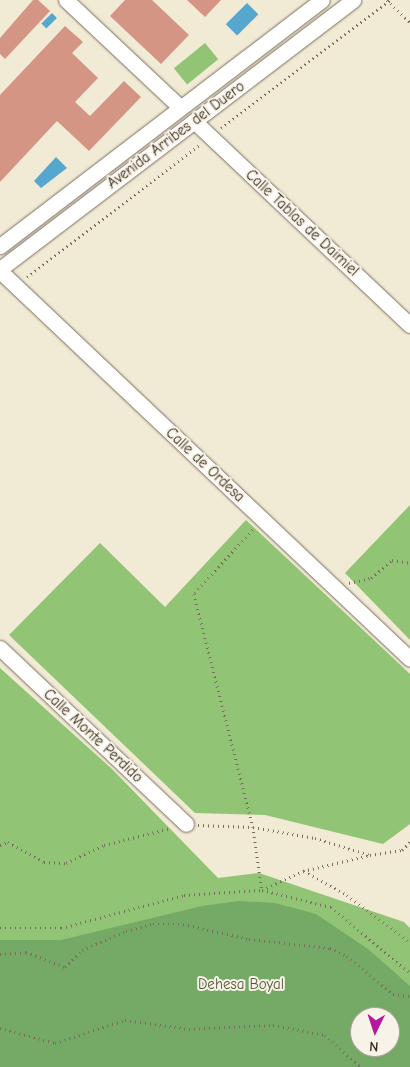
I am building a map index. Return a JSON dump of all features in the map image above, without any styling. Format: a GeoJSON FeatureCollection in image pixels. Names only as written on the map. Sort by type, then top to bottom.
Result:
{"type":"FeatureCollection","features":[{"type":"Feature","properties":{"kind":"street"},"geometry":{"type":"LineString","coordinates":[[66,0],[180,108]]}},
{"type":"Feature","properties":{"kind":"street","name":"Avenida Arribes del Duero"},"geometry":{"type":"LineString","coordinates":[[0,246],[322,0]]}},
{"type":"Feature","properties":{"kind":"street","name":"Avenida Arribes del Duero"},"geometry":{"type":"LineString","coordinates":[[0,270],[353,0]]}},
{"type":"Feature","properties":{"kind":"street","name":"Calle Tablas de Daimiel"},"geometry":{"type":"LineString","coordinates":[[194,121],[410,325]]}},
{"type":"Feature","properties":{"kind":"street","name":"Calle de Ordesa"},"geometry":{"type":"LineString","coordinates":[[0,270],[410,659]]}},
{"type":"Feature","properties":{"kind":"street","name":"Calle Monte Perdido"},"geometry":{"type":"LineString","coordinates":[[0,648],[186,824]]}},
{"type":"Feature","properties":{"kind":"path"},"geometry":{"type":"LineString","coordinates":[[16,286],[388,0],[410,22]]}},
{"type":"Feature","properties":{"kind":"path"},"geometry":{"type":"LineString","coordinates":[[262,519],[194,594],[252,827],[262,890]]}},
{"type":"Feature","properties":{"kind":"path"},"geometry":{"type":"LineString","coordinates":[[333,586],[371,578],[392,560],[410,563]]}},
{"type":"Feature","properties":{"kind":"path"},"geometry":{"type":"LineString","coordinates":[[0,845],[8,842],[44,862],[66,863],[104,845],[186,824],[252,827],[315,838],[370,855]]}},
{"type":"Feature","properties":{"kind":"path"},"geometry":{"type":"LineString","coordinates":[[262,890],[303,871],[370,855],[402,850],[410,842]]}},
{"type":"Feature","properties":{"kind":"path"},"geometry":{"type":"LineString","coordinates":[[303,871],[347,895],[410,942]]}},
{"type":"Feature","properties":{"kind":"path"},"geometry":{"type":"LineString","coordinates":[[0,928],[61,928],[184,895],[262,890],[331,907],[410,973]]}},
{"type":"Feature","properties":{"kind":"path"},"geometry":{"type":"LineString","coordinates":[[0,954],[26,952],[65,967],[82,950],[126,931],[153,924],[184,924],[249,939],[330,948],[347,956],[393,994],[410,996]]}},
{"type":"Feature","properties":{"kind":"path"},"geometry":{"type":"LineString","coordinates":[[0,1028],[55,1043],[125,1020],[189,1029],[273,1025],[325,1035],[361,1067]]}},
{"type":"Feature","properties":{"kind":"green space"},"geometry":{"type":"Polygon","coordinates":[[[205,43],[218,59],[187,84],[174,68],[205,43]]]}},
{"type":"Feature","properties":{"kind":"green space"},"geometry":{"type":"Polygon","coordinates":[[[410,505],[410,640],[345,573],[410,505]]]}},
{"type":"Feature","properties":{"kind":"green space"},"geometry":{"type":"Polygon","coordinates":[[[246,520],[410,674],[410,824],[383,844],[265,815],[195,813],[9,635],[100,543],[165,607],[246,520]]]}},
{"type":"Feature","properties":{"kind":"green space"},"geometry":{"type":"Polygon","coordinates":[[[0,668],[112,769],[218,878],[259,873],[404,922],[410,928],[410,1067],[0,1067],[0,668]]]}},
{"type":"Feature","properties":{"kind":"green space","name":"Dehesa Boyal"},"geometry":{"type":"Polygon","coordinates":[[[239,901],[275,903],[316,914],[368,949],[410,986],[410,1067],[0,1067],[0,940],[61,940],[202,906],[239,901]]]}},
{"type":"Feature","properties":{"kind":"water"},"geometry":{"type":"Polygon","coordinates":[[[247,3],[258,14],[237,36],[226,24],[247,3]]]}},
{"type":"Feature","properties":{"kind":"water"},"geometry":{"type":"Polygon","coordinates":[[[52,13],[57,18],[46,29],[41,24],[52,13]]]}},
{"type":"Feature","properties":{"kind":"water"},"geometry":{"type":"Polygon","coordinates":[[[56,157],[67,168],[41,188],[34,181],[56,157]]]}},
{"type":"Feature","properties":{"kind":"building"},"geometry":{"type":"Polygon","coordinates":[[[33,0],[38,0],[50,11],[5,59],[0,54],[0,38],[33,0]]]}},
{"type":"Feature","properties":{"kind":"building"},"geometry":{"type":"Polygon","coordinates":[[[125,0],[152,0],[189,35],[161,64],[110,16],[125,0]]]}},
{"type":"Feature","properties":{"kind":"building"},"geometry":{"type":"Polygon","coordinates":[[[187,0],[221,0],[205,17],[187,0]]]}},
{"type":"Feature","properties":{"kind":"building"},"geometry":{"type":"Polygon","coordinates":[[[65,26],[83,42],[72,53],[98,78],[75,102],[90,116],[124,81],[141,97],[89,151],[57,121],[0,182],[0,95],[65,26]]]}}]}
